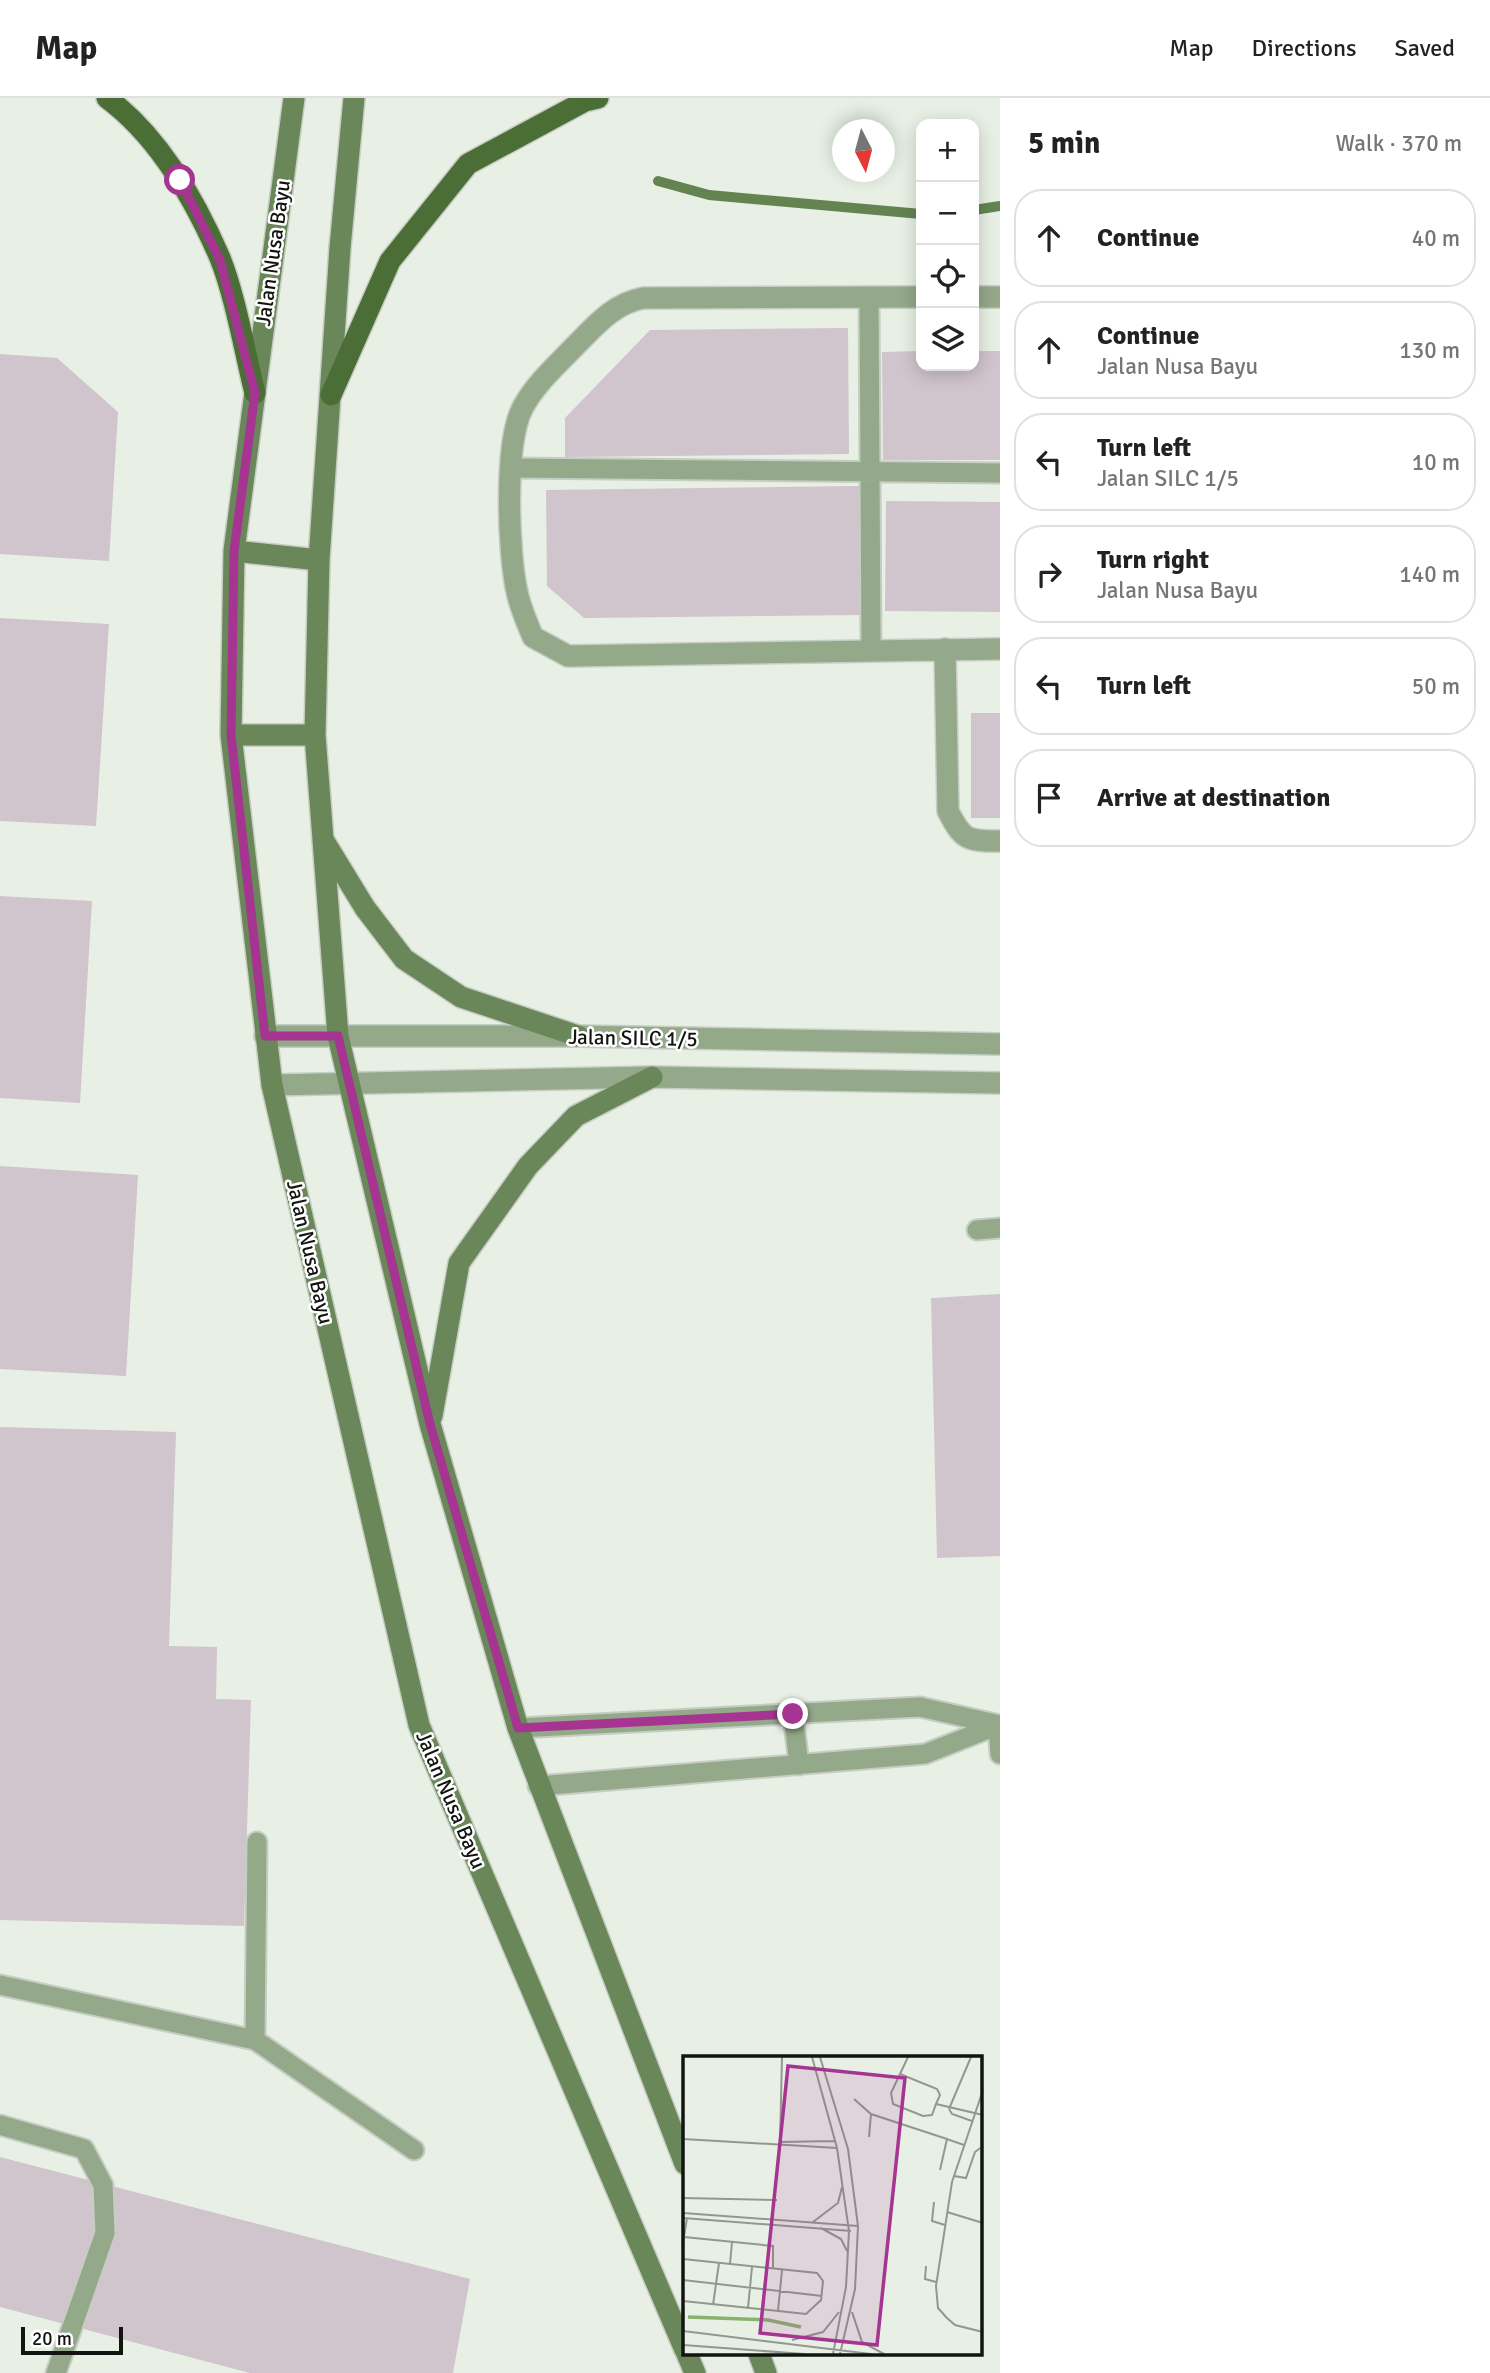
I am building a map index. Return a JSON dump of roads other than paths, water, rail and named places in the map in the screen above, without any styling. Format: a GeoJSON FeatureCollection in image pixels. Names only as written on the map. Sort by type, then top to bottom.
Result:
{"type":"FeatureCollection","features":[{"type":"Feature","properties":{"kind":"main road"},"geometry":{"type":"LineString","coordinates":[[107,98],[129,114],[180,180],[215,248],[255,393]]}},
{"type":"Feature","properties":{"kind":"main road","name":"Jalan Nusa Bayu"},"geometry":{"type":"LineString","coordinates":[[294,98],[234,551],[231,735],[272,1085],[419,1725],[683,2345]]}},
{"type":"Feature","properties":{"kind":"main road"},"geometry":{"type":"LineString","coordinates":[[354,98],[319,560],[315,735],[338,1036],[430,1424],[518,1728],[683,2159]]}},
{"type":"Feature","properties":{"kind":"main road"},"geometry":{"type":"LineString","coordinates":[[331,395],[390,261],[468,164],[585,101],[598,98]]}},
{"type":"Feature","properties":{"kind":"main road"},"geometry":{"type":"LineString","coordinates":[[234,551],[319,560]]}},
{"type":"Feature","properties":{"kind":"main road"},"geometry":{"type":"LineString","coordinates":[[231,735],[315,735]]}},
{"type":"Feature","properties":{"kind":"main road"},"geometry":{"type":"LineString","coordinates":[[321,836],[365,908],[404,960],[461,998],[578,1037]]}},
{"type":"Feature","properties":{"kind":"main road"},"geometry":{"type":"LineString","coordinates":[[430,1424],[459,1263],[528,1166],[576,1116],[652,1077]]}},
{"type":"Feature","properties":{"kind":"main road","name":"Jalan Nusa Bayu"},"geometry":{"type":"LineString","coordinates":[[688,2356],[695,2373]]}},
{"type":"Feature","properties":{"kind":"main road"},"geometry":{"type":"LineString","coordinates":[[760,2356],[766,2373]]}},
{"type":"Feature","properties":{"kind":"street"},"geometry":{"type":"LineString","coordinates":[[916,297],[643,298],[625,302],[603,318],[537,385],[523,407],[514,430],[510,503],[516,592],[533,638],[568,656],[1000,649]]}},
{"type":"Feature","properties":{"kind":"street"},"geometry":{"type":"LineString","coordinates":[[979,297],[1000,297]]}},
{"type":"Feature","properties":{"kind":"street"},"geometry":{"type":"LineString","coordinates":[[945,649],[948,811],[958,831],[971,841],[1000,841]]}},
{"type":"Feature","properties":{"kind":"street","name":"Jalan SILC 1/5"},"geometry":{"type":"LineString","coordinates":[[265,1036],[578,1037],[1000,1044]]}},
{"type":"Feature","properties":{"kind":"street","name":"Jalan SILC 1/5"},"geometry":{"type":"LineString","coordinates":[[272,1085],[652,1077],[1000,1083]]}},
{"type":"Feature","properties":{"kind":"lane"},"geometry":{"type":"LineString","coordinates":[[869,298],[871,650]]}},
{"type":"Feature","properties":{"kind":"lane"},"geometry":{"type":"LineString","coordinates":[[512,468],[1000,473]]}},
{"type":"Feature","properties":{"kind":"lane"},"geometry":{"type":"LineString","coordinates":[[977,1230],[1000,1228]]}},
{"type":"Feature","properties":{"kind":"lane"},"geometry":{"type":"LineString","coordinates":[[518,1728],[920,1707],[999,1725]]}},
{"type":"Feature","properties":{"kind":"lane"},"geometry":{"type":"LineString","coordinates":[[793,1714],[799,1765]]}},
{"type":"Feature","properties":{"kind":"lane"},"geometry":{"type":"LineString","coordinates":[[999,1725],[1000,1754]]}},
{"type":"Feature","properties":{"kind":"lane"},"geometry":{"type":"LineString","coordinates":[[538,1786],[925,1755],[999,1725]]}},
{"type":"Feature","properties":{"kind":"lane"},"geometry":{"type":"LineString","coordinates":[[255,2040],[257,1842]]}},
{"type":"Feature","properties":{"kind":"lane"},"geometry":{"type":"LineString","coordinates":[[0,1985],[255,2040],[414,2150]]}},
{"type":"Feature","properties":{"kind":"lane"},"geometry":{"type":"LineString","coordinates":[[0,2125],[84,2149],[103,2185],[104,2233],[57,2373]]}},
{"type":"Feature","properties":{"kind":"waterway"},"geometry":{"type":"LineString","coordinates":[[658,181],[709,195],[916,214]]}},
{"type":"Feature","properties":{"kind":"waterway"},"geometry":{"type":"LineString","coordinates":[[979,209],[1000,206]]}}]}
